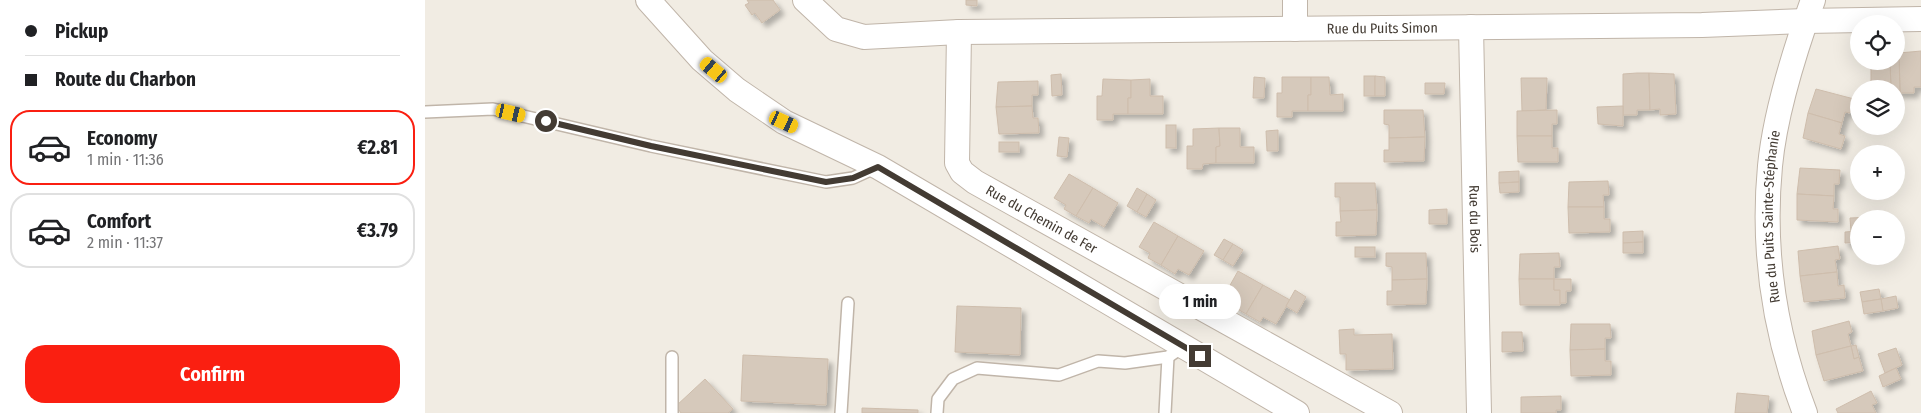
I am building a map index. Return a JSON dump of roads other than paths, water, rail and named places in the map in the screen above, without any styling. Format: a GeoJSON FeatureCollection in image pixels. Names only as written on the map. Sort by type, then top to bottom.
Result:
{"type":"FeatureCollection","features":[{"type":"Feature","properties":{"kind":"street"},"geometry":{"type":"LineString","coordinates":[[648,0],[702,60],[737,90],[784,122],[878,167],[1176,352],[1297,413]]}},
{"type":"Feature","properties":{"kind":"street"},"geometry":{"type":"LineString","coordinates":[[805,0],[836,28],[864,36],[959,32]]}},
{"type":"Feature","properties":{"kind":"street"},"geometry":{"type":"LineString","coordinates":[[1295,0],[1295,29]]}},
{"type":"Feature","properties":{"kind":"street","name":"Rue du Puits Simon"},"geometry":{"type":"LineString","coordinates":[[959,32],[1702,24],[1809,10],[1921,19]]}},
{"type":"Feature","properties":{"kind":"street","name":"Rue du Puits Sainte-Stéphanie"},"geometry":{"type":"LineString","coordinates":[[1805,413],[1791,377],[1777,317],[1767,221],[1770,166],[1775,129],[1809,10]]}},
{"type":"Feature","properties":{"kind":"street","name":"Rue du Bois"},"geometry":{"type":"LineString","coordinates":[[1471,27],[1479,413]]}},
{"type":"Feature","properties":{"kind":"street","name":"Rue du Chemin de Fer"},"geometry":{"type":"LineString","coordinates":[[959,32],[956,143],[957,163],[962,172],[975,182],[1390,413]]}},
{"type":"Feature","properties":{"kind":"lane"},"geometry":{"type":"LineString","coordinates":[[425,112],[493,108],[651,146],[826,182],[853,178],[878,167]]}},
{"type":"Feature","properties":{"kind":"lane"},"geometry":{"type":"LineString","coordinates":[[841,413],[847,303]]}},
{"type":"Feature","properties":{"kind":"lane"},"geometry":{"type":"LineString","coordinates":[[937,413],[937,399],[953,379],[977,368],[1059,375],[1098,361],[1125,363],[1176,352],[1165,413]]}},
{"type":"Feature","properties":{"kind":"lane"},"geometry":{"type":"LineString","coordinates":[[672,357],[672,413]]}}]}
